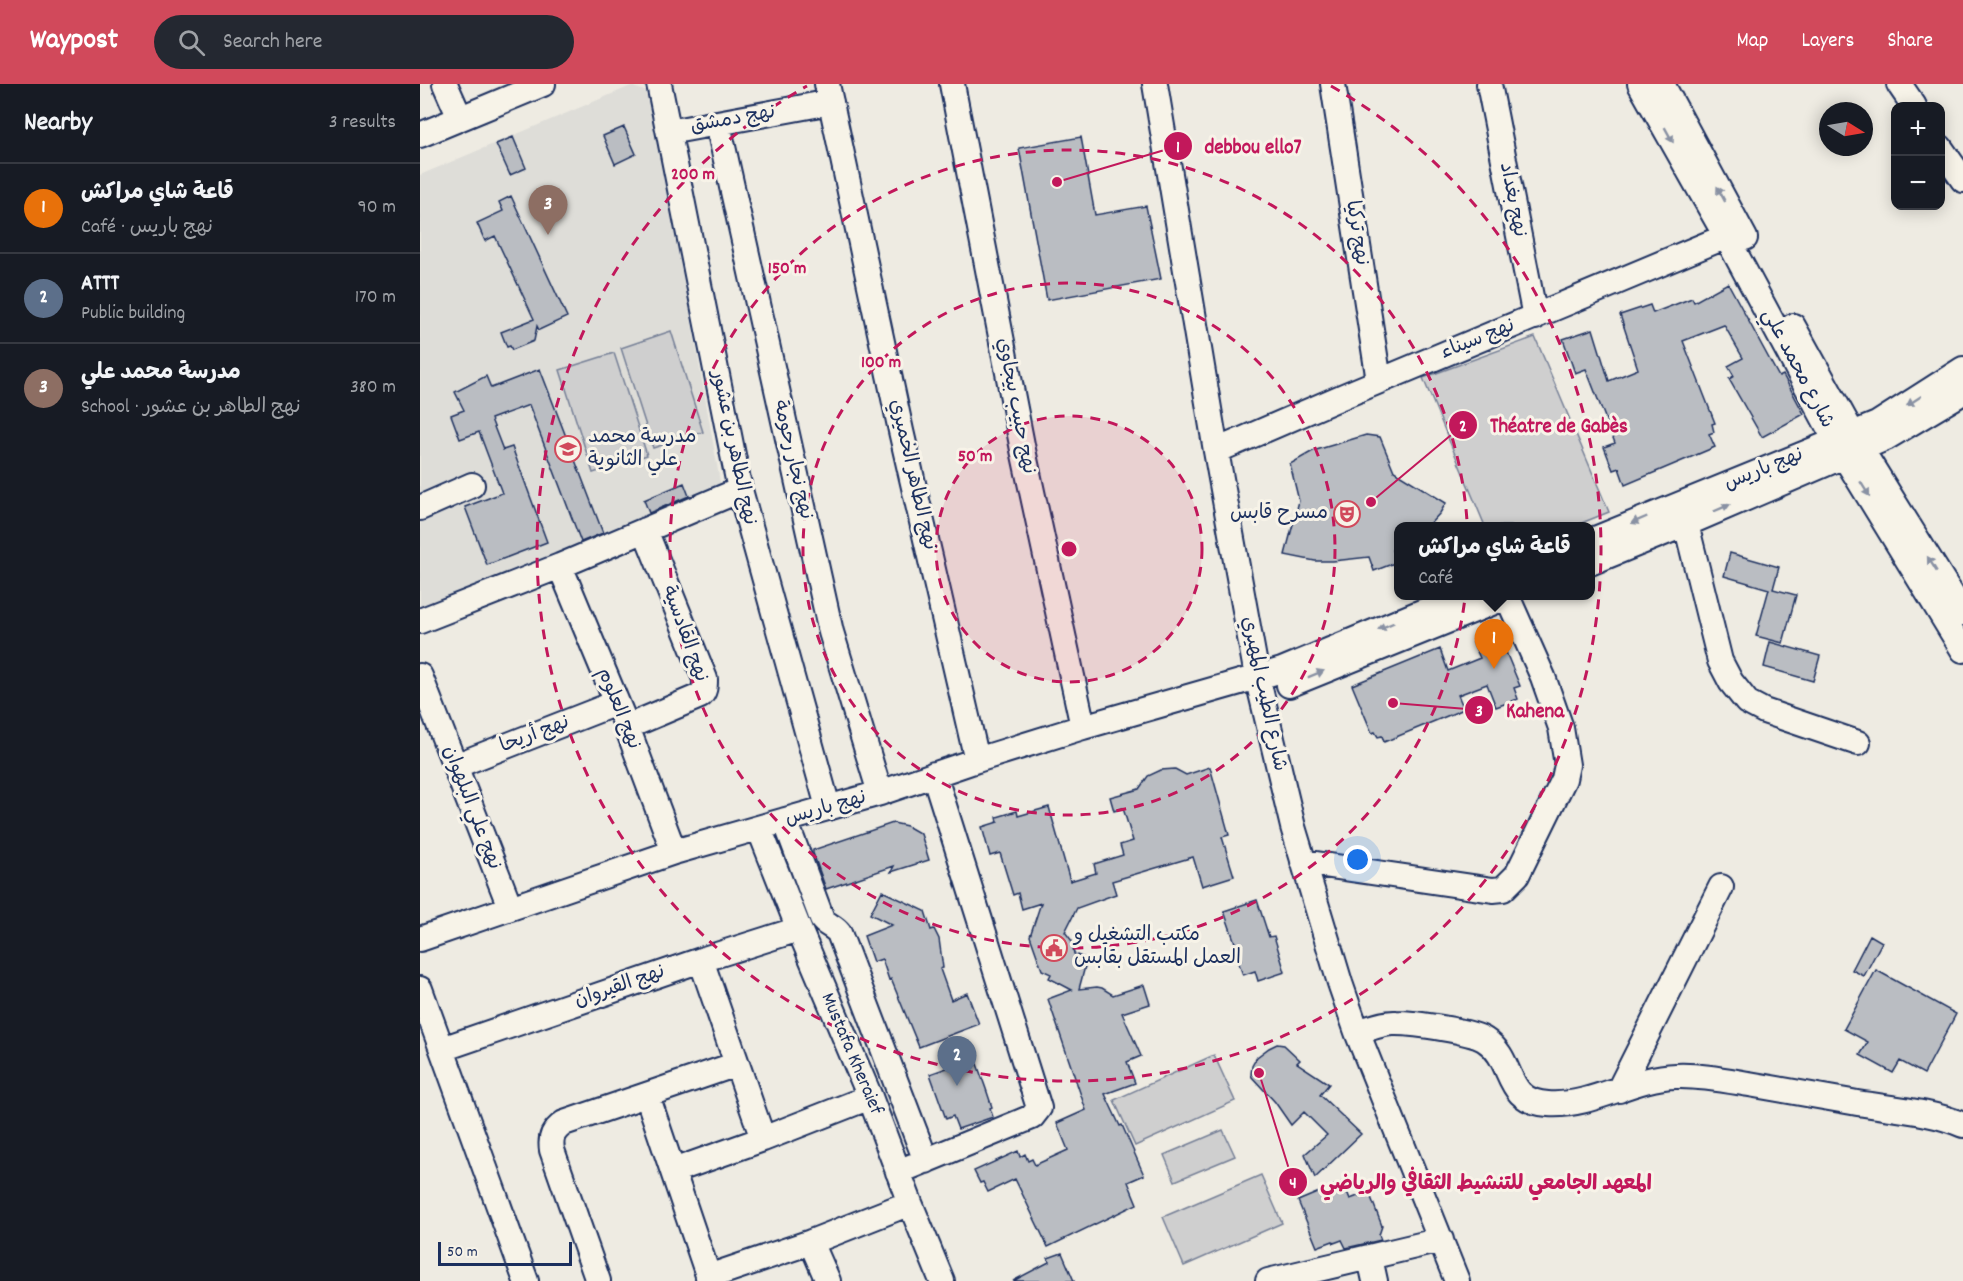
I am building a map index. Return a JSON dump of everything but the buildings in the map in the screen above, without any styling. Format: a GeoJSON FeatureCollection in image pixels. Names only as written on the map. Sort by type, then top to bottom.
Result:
{"type":"FeatureCollection","features":[{"type":"Feature","properties":{"kind":"street"},"geometry":{"type":"LineString","coordinates":[[445,84],[460,118]]}},
{"type":"Feature","properties":{"kind":"street"},"geometry":{"type":"LineString","coordinates":[[420,135],[543,84]]}},
{"type":"Feature","properties":{"kind":"street","name":"نهج الطاهر بن عشور"},"geometry":{"type":"LineString","coordinates":[[659,84],[740,490],[828,807]]}},
{"type":"Feature","properties":{"kind":"street","name":"نهج حبيب بيجاوي"},"geometry":{"type":"LineString","coordinates":[[952,84],[1025,462],[1083,727]]}},
{"type":"Feature","properties":{"kind":"street","name":"شارع الطيب المهيري"},"geometry":{"type":"LineString","coordinates":[[1155,84],[1216,451],[1259,683],[1303,862],[1357,1032],[1457,1281]]}},
{"type":"Feature","properties":{"kind":"street","name":"نهج تركيا"},"geometry":{"type":"LineString","coordinates":[[1332,84],[1379,381]]}},
{"type":"Feature","properties":{"kind":"street","name":"نهج بغداد"},"geometry":{"type":"LineString","coordinates":[[1489,84],[1535,317]]}},
{"type":"Feature","properties":{"kind":"street","name":"شارع محمد علي"},"geometry":{"type":"LineString","coordinates":[[1640,84],[1733,233]]}},
{"type":"Feature","properties":{"kind":"street","name":"شارع محمد علي"},"geometry":{"type":"LineString","coordinates":[[1662,84],[1733,233],[1963,650]]}},
{"type":"Feature","properties":{"kind":"street"},"geometry":{"type":"LineString","coordinates":[[1899,84],[1911,102]]}},
{"type":"Feature","properties":{"kind":"street","name":"نهج دمشق"},"geometry":{"type":"LineString","coordinates":[[669,132],[718,124],[832,89]]}},
{"type":"Feature","properties":{"kind":"street","name":"نهج الطاهر الخميري"},"geometry":{"type":"LineString","coordinates":[[832,89],[901,431],[977,760]]}},
{"type":"Feature","properties":{"kind":"street","name":"نهج نجار رحومة"},"geometry":{"type":"LineString","coordinates":[[718,124],[831,632],[880,793]]}},
{"type":"Feature","properties":{"kind":"street"},"geometry":{"type":"LineString","coordinates":[[1945,153],[1963,180]]}},
{"type":"Feature","properties":{"kind":"street","name":"نهج سيناء"},"geometry":{"type":"LineString","coordinates":[[1216,451],[1733,233]]}},
{"type":"Feature","properties":{"kind":"street","name":"نهج باريس"},"geometry":{"type":"LineString","coordinates":[[1848,445],[1963,369]]}},
{"type":"Feature","properties":{"kind":"street","name":"نهج باريس"},"geometry":{"type":"LineString","coordinates":[[1595,560],[1681,514],[1848,445],[1886,438],[1963,392]]}},
{"type":"Feature","properties":{"kind":"street","name":"شارع محمد علي"},"geometry":{"type":"LineString","coordinates":[[1848,445],[1963,614]]}},
{"type":"Feature","properties":{"kind":"street"},"geometry":{"type":"LineString","coordinates":[[420,508],[472,485]]}},
{"type":"Feature","properties":{"kind":"street"},"geometry":{"type":"LineString","coordinates":[[420,621],[560,566],[740,490]]}},
{"type":"Feature","properties":{"kind":"street"},"geometry":{"type":"LineString","coordinates":[[1681,514],[1720,661],[1731,682],[1747,702],[1764,711],[1858,743]]}},
{"type":"Feature","properties":{"kind":"street","name":"نهج باريس"},"geometry":{"type":"LineString","coordinates":[[1595,540],[1681,514]]}},
{"type":"Feature","properties":{"kind":"street","name":"نهج القادسية"},"geometry":{"type":"LineString","coordinates":[[627,728],[700,696],[705,686],[705,679],[645,530]]}},
{"type":"Feature","properties":{"kind":"street","name":"نهج العلوم"},"geometry":{"type":"LineString","coordinates":[[560,566],[627,728],[674,852]]}},
{"type":"Feature","properties":{"kind":"street","name":"نهج باريس"},"geometry":{"type":"LineString","coordinates":[[1259,683],[1282,670],[1450,600]]}},
{"type":"Feature","properties":{"kind":"street","name":"نهج باريس"},"geometry":{"type":"LineString","coordinates":[[420,939],[674,852],[880,793],[1083,727],[1234,683],[1286,686],[1498,600]]}},
{"type":"Feature","properties":{"kind":"street"},"geometry":{"type":"LineString","coordinates":[[1303,862],[1493,890],[1503,890],[1517,875],[1564,779],[1567,765],[1561,728],[1543,677],[1510,600]]}},
{"type":"Feature","properties":{"kind":"street","name":"نهج علي البلهوان"},"geometry":{"type":"LineString","coordinates":[[420,676],[510,907]]}},
{"type":"Feature","properties":{"kind":"street","name":"نهج أريحا"},"geometry":{"type":"LineString","coordinates":[[454,766],[616,704]]}},
{"type":"Feature","properties":{"kind":"street"},"geometry":{"type":"LineString","coordinates":[[898,1173],[1032,1117],[1039,1108],[934,774]]}},
{"type":"Feature","properties":{"kind":"street"},"geometry":{"type":"LineString","coordinates":[[785,820],[822,919],[838,933],[926,1161]]}},
{"type":"Feature","properties":{"kind":"street","name":"Mustafa Kheraief"},"geometry":{"type":"LineString","coordinates":[[759,828],[870,1097],[942,1281]]}},
{"type":"Feature","properties":{"kind":"street"},"geometry":{"type":"LineString","coordinates":[[1619,1090],[1721,887]]}},
{"type":"Feature","properties":{"kind":"street","name":"نهج القيروان"},"geometry":{"type":"LineString","coordinates":[[442,1049],[700,960],[799,929]]}},
{"type":"Feature","properties":{"kind":"street"},"geometry":{"type":"LineString","coordinates":[[700,960],[763,1139]]}},
{"type":"Feature","properties":{"kind":"street"},"geometry":{"type":"LineString","coordinates":[[420,989],[526,1281]]}},
{"type":"Feature","properties":{"kind":"street"},"geometry":{"type":"LineString","coordinates":[[1357,1032],[1396,1023],[1469,1034],[1485,1040],[1497,1052],[1513,1085],[1521,1095],[1533,1102],[1564,1104],[1585,1100],[1652,1079],[1676,1076],[1715,1079],[1929,1115],[1963,1125]]}},
{"type":"Feature","properties":{"kind":"street"},"geometry":{"type":"LineString","coordinates":[[598,1281],[552,1150],[551,1142],[554,1132],[564,1123],[737,1064]]}},
{"type":"Feature","properties":{"kind":"street"},"geometry":{"type":"LineString","coordinates":[[647,1095],[709,1279],[910,1203]]}},
{"type":"Feature","properties":{"kind":"street"},"geometry":{"type":"LineString","coordinates":[[673,1171],[870,1097]]}},
{"type":"Feature","properties":{"kind":"street"},"geometry":{"type":"LineString","coordinates":[[1268,1281],[1372,1269],[1441,1240]]}},
{"type":"Feature","properties":{"kind":"street"},"geometry":{"type":"LineString","coordinates":[[811,1242],[828,1281]]}},
{"type":"Feature","properties":{"kind":"shaded area"},"geometry":{"type":"Polygon","coordinates":[[[631,86],[647,92],[687,295],[720,482],[718,487],[569,551],[420,606],[420,175],[631,86]]]}},
{"type":"Feature","properties":{"kind":"shaded area"},"geometry":{"type":"Polygon","coordinates":[[[671,331],[703,432],[653,448],[621,348],[671,331]]]}},
{"type":"Feature","properties":{"kind":"shaded area"},"geometry":{"type":"Polygon","coordinates":[[[1535,337],[1609,512],[1584,522],[1483,522],[1423,378],[1535,337]]]}},
{"type":"Feature","properties":{"kind":"shaded area"},"geometry":{"type":"Polygon","coordinates":[[[614,353],[647,455],[593,473],[560,370],[614,353]]]}},
{"type":"Feature","properties":{"kind":"shaded area"},"geometry":{"type":"Polygon","coordinates":[[[1214,1055],[1235,1101],[1135,1146],[1114,1100],[1214,1055]]]}},
{"type":"Feature","properties":{"kind":"shaded area"},"geometry":{"type":"Polygon","coordinates":[[[1223,1130],[1235,1156],[1175,1181],[1164,1155],[1223,1130]]]}},
{"type":"Feature","properties":{"kind":"shaded area"},"geometry":{"type":"Polygon","coordinates":[[[1261,1175],[1282,1223],[1184,1266],[1163,1217],[1261,1175]]]}},
{"type":"Feature","properties":{"kind":"place","name":"debbou ello7"},"geometry":{"type":"Point","coordinates":[1057,182]}},
{"type":"Feature","properties":{"kind":"place","name":"مدرسة محمد علي"},"geometry":{"type":"Point","coordinates":[548,235]}},
{"type":"Feature","properties":{"kind":"place","name":"مدرسة محمد علي الثانوية"},"geometry":{"type":"Point","coordinates":[568,449]}},
{"type":"Feature","properties":{"kind":"place","name":"Théatre de Gabès"},"geometry":{"type":"Point","coordinates":[1371,502]}},
{"type":"Feature","properties":{"kind":"place","name":"مسرح قابس"},"geometry":{"type":"Point","coordinates":[1347,514]}},
{"type":"Feature","properties":{"kind":"place","name":"قاعة شاي مراكش"},"geometry":{"type":"Point","coordinates":[1494,669]}},
{"type":"Feature","properties":{"kind":"place","name":"Kahena"},"geometry":{"type":"Point","coordinates":[1393,703]}},
{"type":"Feature","properties":{"kind":"place","name":"مكتب التشغيل و العمل المستقل بقابس"},"geometry":{"type":"Point","coordinates":[1054,948]}},
{"type":"Feature","properties":{"kind":"place","name":"المعهد الجامعي للتنشيط الثقافي والرياضي"},"geometry":{"type":"Point","coordinates":[1259,1073]}},
{"type":"Feature","properties":{"kind":"place","name":"ATTT"},"geometry":{"type":"Point","coordinates":[957,1086]}}]}
